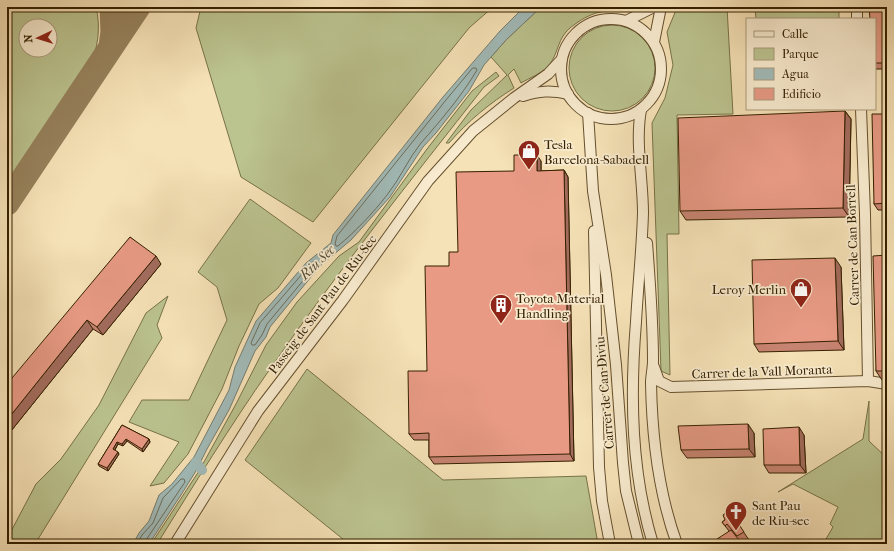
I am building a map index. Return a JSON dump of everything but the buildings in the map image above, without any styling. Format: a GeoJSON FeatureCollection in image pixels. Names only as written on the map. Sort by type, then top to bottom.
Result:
{"type":"FeatureCollection","features":[{"type":"Feature","properties":{"kind":"street"},"geometry":{"type":"LineString","coordinates":[[626,21],[654,7]]}},
{"type":"Feature","properties":{"kind":"street"},"geometry":{"type":"LineString","coordinates":[[654,42],[662,7]]}},
{"type":"Feature","properties":{"kind":"street"},"geometry":{"type":"LineString","coordinates":[[857,7],[857,18]]}},
{"type":"Feature","properties":{"kind":"street"},"geometry":{"type":"LineString","coordinates":[[613,18],[626,21],[642,29],[654,42],[660,56],[662,66],[661,77],[653,98],[641,110],[632,115],[618,119],[602,118],[588,113],[578,107],[568,94],[562,77],[562,59],[566,46],[571,39],[577,32],[588,24],[613,18]]}},
{"type":"Feature","properties":{"kind":"street","name":"Passeig de Sant Pau de Riu-Sec"},"geometry":{"type":"LineString","coordinates":[[175,544],[258,411],[345,297],[428,181],[473,131],[514,98],[548,74],[562,59]]}},
{"type":"Feature","properties":{"kind":"street","name":"Passeig de Sant Pau de Riu-Sec"},"geometry":{"type":"LineString","coordinates":[[514,98],[537,92],[555,91],[568,94]]}},
{"type":"Feature","properties":{"kind":"street","name":"Carrer de Can Diviu"},"geometry":{"type":"LineString","coordinates":[[641,110],[640,130],[643,211],[640,282],[633,368],[633,417],[635,452],[640,491],[653,544]]}},
{"type":"Feature","properties":{"kind":"street","name":"Carrer de Can Borrell"},"geometry":{"type":"LineString","coordinates":[[861,110],[868,381]]}},
{"type":"Feature","properties":{"kind":"street","name":"Carrer de Can Diviu"},"geometry":{"type":"LineString","coordinates":[[588,113],[593,191],[599,467],[602,502],[610,544]]}},
{"type":"Feature","properties":{"kind":"street","name":"Carrer de Can Diviu"},"geometry":{"type":"LineString","coordinates":[[593,191],[606,275],[616,365],[622,463],[626,492],[639,544]]}},
{"type":"Feature","properties":{"kind":"street","name":"Carrer de Can Diviu"},"geometry":{"type":"LineString","coordinates":[[643,211],[650,284],[653,362],[651,382],[655,447],[664,504],[677,544]]}},
{"type":"Feature","properties":{"kind":"street","name":"Carrer de la Vall Moranta"},"geometry":{"type":"LineString","coordinates":[[653,362],[659,381],[671,387],[868,381],[887,384]]}},
{"type":"Feature","properties":{"kind":"green space"},"geometry":{"type":"Polygon","coordinates":[[[7,7],[96,7],[98,15],[98,38],[95,53],[89,68],[7,189],[7,7]]]}},
{"type":"Feature","properties":{"kind":"green space"},"geometry":{"type":"Polygon","coordinates":[[[201,7],[493,7],[469,28],[313,222],[241,177],[196,28],[201,7]]]}},
{"type":"Feature","properties":{"kind":"green space"},"geometry":{"type":"Polygon","coordinates":[[[541,7],[640,7],[628,11],[599,12],[578,22],[563,36],[553,59],[544,69],[521,83],[514,69],[508,75],[514,88],[496,100],[464,127],[449,143],[446,143],[471,110],[507,75],[491,57],[506,40],[541,7]]]}},
{"type":"Feature","properties":{"kind":"green space"},"geometry":{"type":"Polygon","coordinates":[[[680,7],[727,7],[733,114],[677,115],[679,234],[667,234],[670,375],[661,371],[652,123],[665,98],[673,65],[667,32],[676,10],[680,7]]]}},
{"type":"Feature","properties":{"kind":"green space"},"geometry":{"type":"Polygon","coordinates":[[[755,7],[839,7],[839,18],[756,18],[755,7]]]}},
{"type":"Feature","properties":{"kind":"green space"},"geometry":{"type":"Polygon","coordinates":[[[612,25],[629,28],[643,37],[652,51],[655,68],[652,85],[643,99],[629,108],[612,111],[595,108],[581,99],[572,85],[569,68],[572,51],[581,37],[595,28],[612,25]]]}},
{"type":"Feature","properties":{"kind":"green space"},"geometry":{"type":"Polygon","coordinates":[[[496,72],[499,76],[484,87],[321,297],[241,412],[157,544],[151,544],[199,471],[236,404],[266,345],[297,302],[339,256],[359,242],[427,149],[472,91],[496,72]]]}},
{"type":"Feature","properties":{"kind":"green space"},"geometry":{"type":"Polygon","coordinates":[[[250,199],[311,243],[278,288],[259,304],[239,346],[222,389],[188,454],[164,483],[150,486],[179,442],[129,422],[142,400],[189,400],[227,320],[217,287],[198,272],[250,199]]]}},
{"type":"Feature","properties":{"kind":"green space"},"geometry":{"type":"Polygon","coordinates":[[[168,296],[157,325],[162,338],[35,544],[7,544],[7,539],[36,484],[61,459],[99,405],[146,313],[168,296]]]}},
{"type":"Feature","properties":{"kind":"green space"},"geometry":{"type":"Polygon","coordinates":[[[307,369],[443,480],[586,476],[598,544],[349,544],[245,460],[307,369]]]}},
{"type":"Feature","properties":{"kind":"green space"},"geometry":{"type":"Polygon","coordinates":[[[869,401],[869,441],[887,458],[887,544],[823,544],[833,527],[830,524],[838,507],[793,484],[778,492],[863,439],[869,401]]]}},
{"type":"Feature","properties":{"kind":"water","name":"Riu Sec"},"geometry":{"type":"Polygon","coordinates":[[[524,7],[541,7],[506,40],[484,65],[469,91],[423,147],[390,197],[351,240],[320,266],[270,327],[266,337],[255,351],[229,410],[196,471],[181,495],[149,544],[133,544],[139,533],[149,521],[159,495],[172,484],[194,457],[229,390],[235,367],[256,321],[306,263],[331,243],[333,235],[443,97],[500,31],[524,7]]]}},
{"type":"Feature","properties":{"kind":"waterway"},"geometry":{"type":"LineString","coordinates":[[196,462],[202,470]]}},
{"type":"Feature","properties":{"kind":"taxiway"},"geometry":{"type":"LineString","coordinates":[[111,46],[113,32],[112,7]]}},
{"type":"Feature","properties":{"kind":"taxiway"},"geometry":{"type":"LineString","coordinates":[[7,203],[138,7]]}},
{"type":"Feature","properties":{"kind":"place","name":"Tesla Barcelona-Sabadell"},"geometry":{"type":"Point","coordinates":[529,170]}},
{"type":"Feature","properties":{"kind":"place","name":"Leroy Merlin"},"geometry":{"type":"Point","coordinates":[801,308]}},
{"type":"Feature","properties":{"kind":"place","name":"Toyota Material Handling"},"geometry":{"type":"Point","coordinates":[501,324]}},
{"type":"Feature","properties":{"kind":"place","name":"Sant Pau de Riu-sec"},"geometry":{"type":"Point","coordinates":[736,532]}}]}
